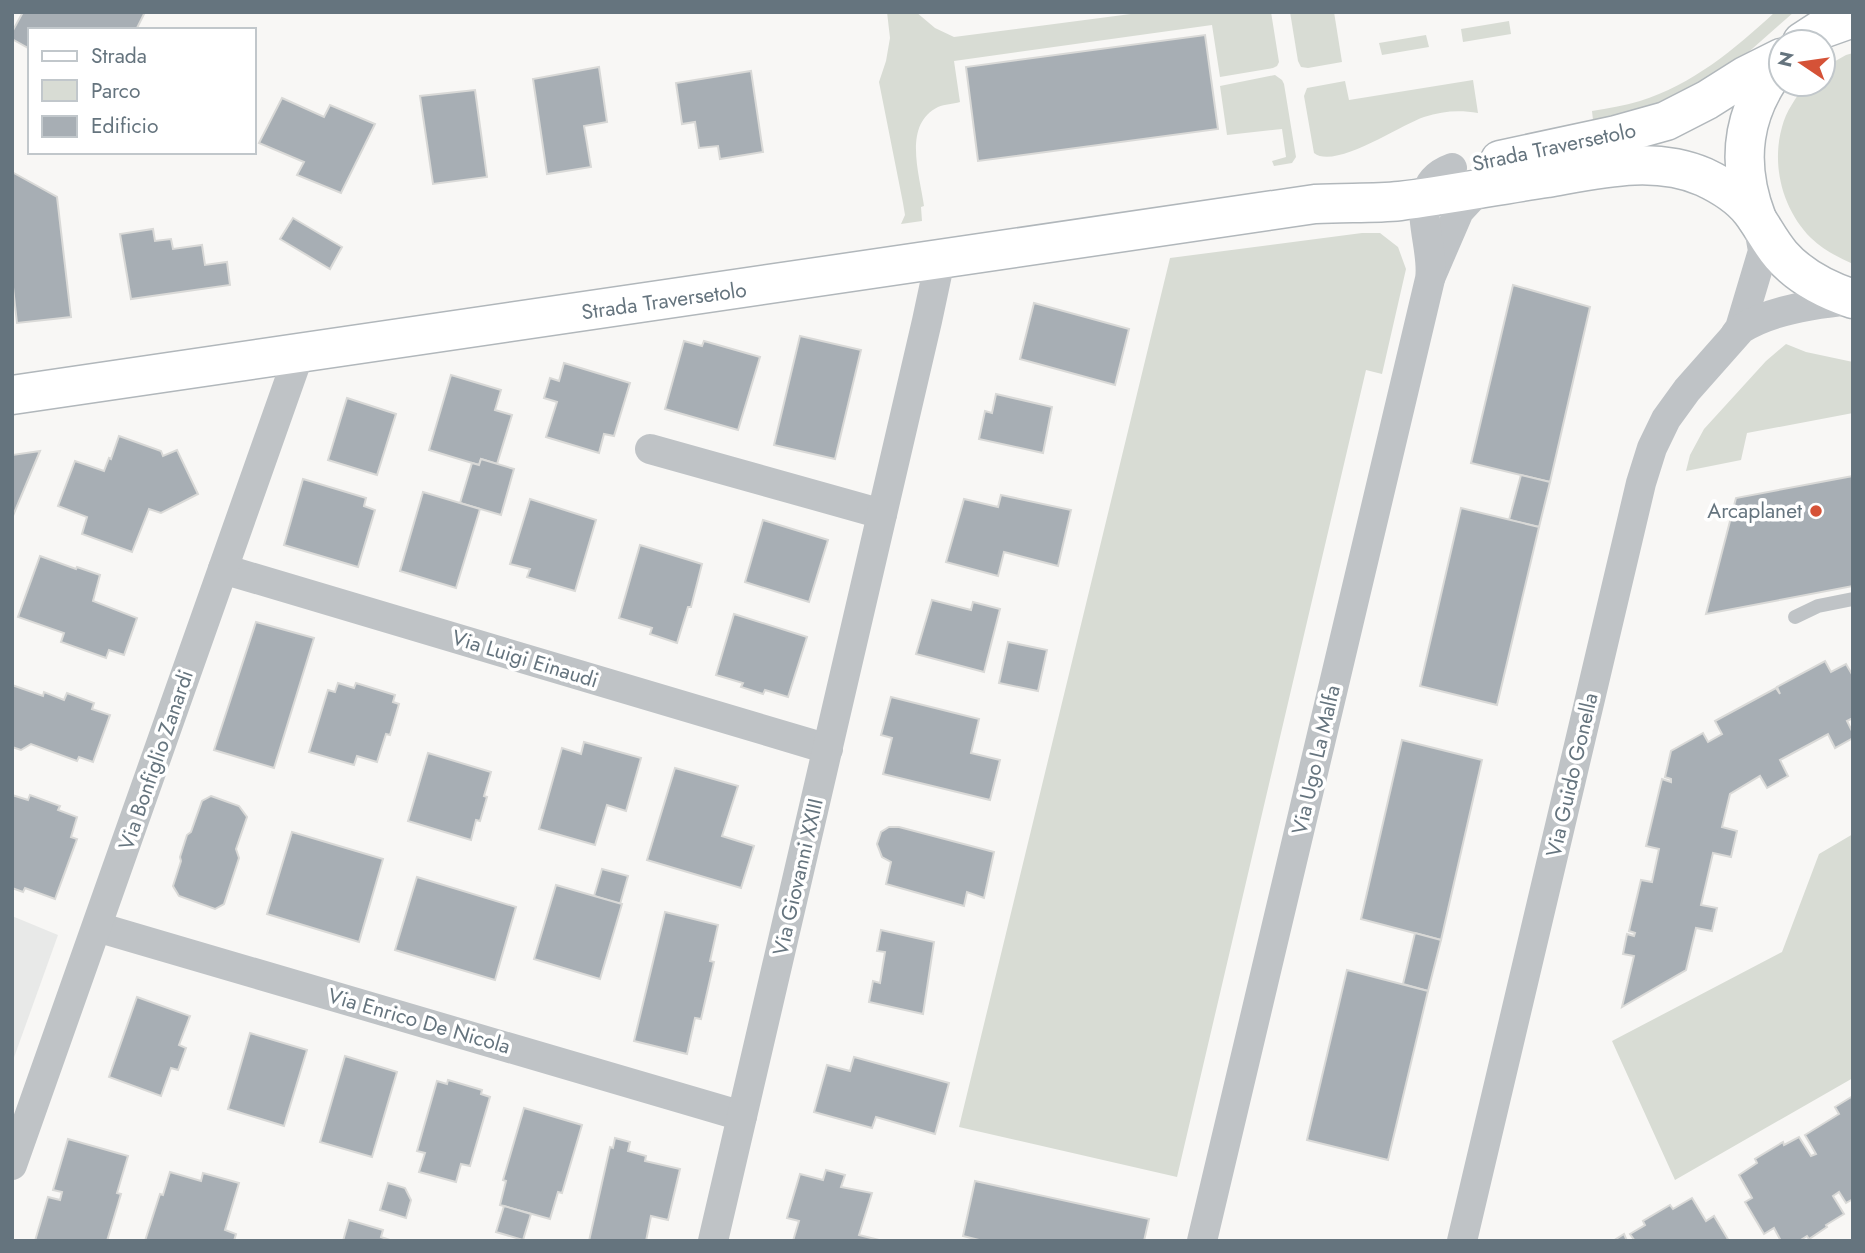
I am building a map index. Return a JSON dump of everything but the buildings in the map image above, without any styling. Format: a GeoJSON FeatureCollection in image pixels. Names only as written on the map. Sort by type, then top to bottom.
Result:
{"type":"FeatureCollection","features":[{"type":"Feature","properties":{"kind":"main road"},"geometry":{"type":"LineString","coordinates":[[1825,28],[1853,18]]}},
{"type":"Feature","properties":{"kind":"main road","name":"Strada Traversetolo"},"geometry":{"type":"LineString","coordinates":[[12,396],[1315,204],[1382,182],[1440,195],[1581,143],[1666,121],[1767,66]]}},
{"type":"Feature","properties":{"kind":"main road","name":"Strada Traversetolo"},"geometry":{"type":"LineString","coordinates":[[1758,221],[1745,179],[1744,156],[1751,113],[1767,80]]}},
{"type":"Feature","properties":{"kind":"main road","name":"Strada Traversetolo"},"geometry":{"type":"LineString","coordinates":[[1315,204],[1400,201],[1608,168],[1651,165],[1669,167],[1704,177],[1742,201],[1776,248],[1799,272],[1817,284],[1853,299]]}},
{"type":"Feature","properties":{"kind":"street"},"geometry":{"type":"LineString","coordinates":[[1809,28],[1818,12]]}},
{"type":"Feature","properties":{"kind":"street","name":"Via Ugo La Malfa"},"geometry":{"type":"LineString","coordinates":[[1202,1241],[1430,279],[1445,246],[1440,195]]}},
{"type":"Feature","properties":{"kind":"street","name":"Via Guido Gonella"},"geometry":{"type":"LineString","coordinates":[[1462,1241],[1646,464],[1658,433],[1675,406],[1740,328],[1763,251],[1758,221]]}},
{"type":"Feature","properties":{"kind":"street","name":"Via Giovanni XXIII"},"geometry":{"type":"LineString","coordinates":[[713,1241],[940,261]]}},
{"type":"Feature","properties":{"kind":"street","name":"Via Guido Gonella"},"geometry":{"type":"LineString","coordinates":[[1735,335],[1749,324],[1778,314],[1819,303],[1853,299]]}},
{"type":"Feature","properties":{"kind":"street","name":"Via Bonfiglio Zanardi"},"geometry":{"type":"LineString","coordinates":[[12,1165],[299,354]]}},
{"type":"Feature","properties":{"kind":"street"},"geometry":{"type":"LineString","coordinates":[[650,449],[882,514]]}},
{"type":"Feature","properties":{"kind":"street","name":"Via Luigi Einaudi"},"geometry":{"type":"LineString","coordinates":[[223,569],[828,749]]}},
{"type":"Feature","properties":{"kind":"street","name":"Via Enrico De Nicola"},"geometry":{"type":"LineString","coordinates":[[97,927],[742,1116]]}},
{"type":"Feature","properties":{"kind":"lane"},"geometry":{"type":"LineString","coordinates":[[1794,617],[1818,606],[1853,599]]}},
{"type":"Feature","properties":{"kind":"shaded area"},"geometry":{"type":"Polygon","coordinates":[[[12,916],[58,935],[12,1063],[12,916]]]}},
{"type":"Feature","properties":{"kind":"green space"},"geometry":{"type":"Polygon","coordinates":[[[887,12],[916,12],[935,28],[954,37],[1146,12],[1271,12],[1279,62],[1273,68],[1220,77],[1212,25],[954,61],[960,102],[938,107],[927,115],[917,138],[917,166],[924,206],[921,207],[922,221],[901,224],[905,215],[879,82],[890,38],[887,12]]]}},
{"type":"Feature","properties":{"kind":"green space"},"geometry":{"type":"Polygon","coordinates":[[[1290,12],[1334,12],[1342,62],[1301,67],[1290,12]]]}},
{"type":"Feature","properties":{"kind":"green space"},"geometry":{"type":"Polygon","coordinates":[[[1775,12],[1794,12],[1776,28],[1767,28],[1767,36],[1735,64],[1684,98],[1614,121],[1593,120],[1592,111],[1640,101],[1677,86],[1695,76],[1775,12]]]}},
{"type":"Feature","properties":{"kind":"green space"},"geometry":{"type":"Polygon","coordinates":[[[1509,21],[1511,34],[1463,42],[1461,29],[1509,21]]]}},
{"type":"Feature","properties":{"kind":"green space"},"geometry":{"type":"Polygon","coordinates":[[[1426,35],[1429,47],[1382,55],[1379,43],[1426,35]]]}},
{"type":"Feature","properties":{"kind":"green space"},"geometry":{"type":"Polygon","coordinates":[[[1853,53],[1853,264],[1821,246],[1801,227],[1782,187],[1778,157],[1784,121],[1797,98],[1837,98],[1837,60],[1853,53]]]}},
{"type":"Feature","properties":{"kind":"green space"},"geometry":{"type":"Polygon","coordinates":[[[1275,75],[1284,84],[1296,157],[1292,163],[1274,166],[1272,161],[1286,157],[1282,129],[1227,135],[1220,86],[1275,75]]]}},
{"type":"Feature","properties":{"kind":"green space"},"geometry":{"type":"Polygon","coordinates":[[[1473,80],[1478,113],[1451,112],[1431,115],[1337,156],[1324,157],[1314,153],[1304,96],[1307,88],[1345,81],[1349,100],[1473,80]]]}},
{"type":"Feature","properties":{"kind":"green space"},"geometry":{"type":"Polygon","coordinates":[[[1362,233],[1380,233],[1398,247],[1406,269],[1382,374],[1366,370],[1177,1177],[959,1127],[1170,258],[1362,233]]]}},
{"type":"Feature","properties":{"kind":"green space"},"geometry":{"type":"Polygon","coordinates":[[[1786,344],[1806,352],[1853,362],[1853,413],[1747,433],[1741,460],[1686,471],[1690,455],[1704,429],[1766,361],[1786,344]]]}},
{"type":"Feature","properties":{"kind":"green space"},"geometry":{"type":"Polygon","coordinates":[[[1853,834],[1853,1078],[1675,1180],[1612,1041],[1782,952],[1819,854],[1853,834]]]}},
{"type":"Feature","properties":{"kind":"place","name":"Arcaplanet"},"geometry":{"type":"Point","coordinates":[1816,511]}}]}
